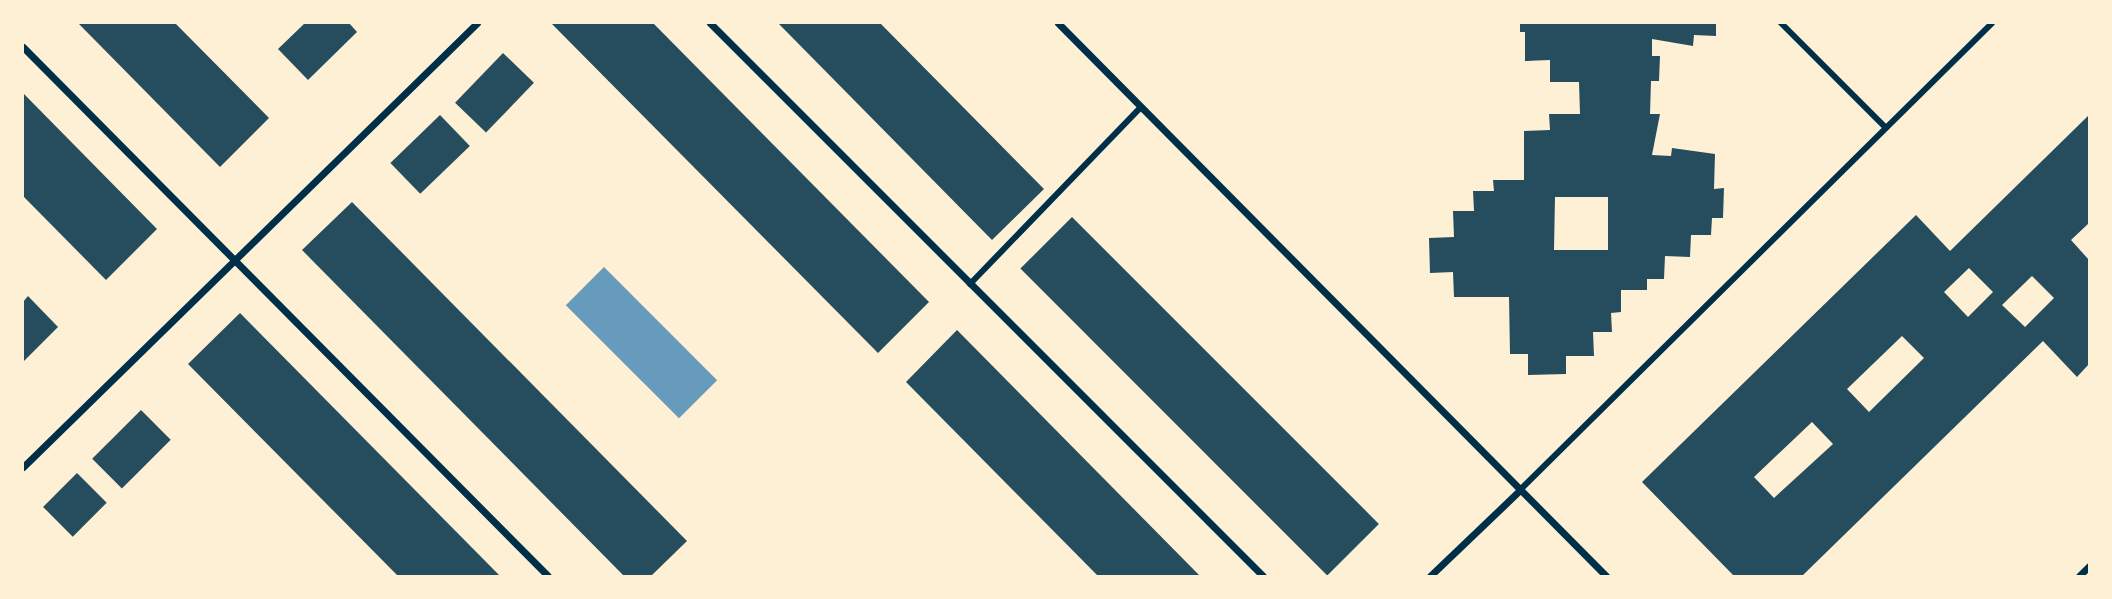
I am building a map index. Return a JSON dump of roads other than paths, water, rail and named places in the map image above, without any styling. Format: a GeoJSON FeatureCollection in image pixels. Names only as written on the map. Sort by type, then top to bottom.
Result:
{"type":"FeatureCollection","features":[{"type":"Feature","properties":{"kind":"street"},"geometry":{"type":"LineString","coordinates":[[23,467],[230,261],[477,23]]}},
{"type":"Feature","properties":{"kind":"street"},"geometry":{"type":"LineString","coordinates":[[710,23],[1263,576]]}},
{"type":"Feature","properties":{"kind":"street"},"geometry":{"type":"LineString","coordinates":[[1058,23],[1606,576]]}},
{"type":"Feature","properties":{"kind":"street"},"geometry":{"type":"LineString","coordinates":[[1781,23],[1886,128]]}},
{"type":"Feature","properties":{"kind":"street"},"geometry":{"type":"LineString","coordinates":[[1430,576],[1521,490],[1992,23]]}},
{"type":"Feature","properties":{"kind":"street"},"geometry":{"type":"LineString","coordinates":[[23,47],[230,261],[548,576]]}},
{"type":"Feature","properties":{"kind":"street"},"geometry":{"type":"LineString","coordinates":[[970,284],[1141,107]]}},
{"type":"Feature","properties":{"kind":"street"},"geometry":{"type":"LineString","coordinates":[[2079,576],[2089,566]]}},
{"type":"Feature","properties":{"kind":"water"},"geometry":{"type":"Polygon","coordinates":[[[604,267],[717,380],[679,418],[566,305],[604,267]]]}}]}
